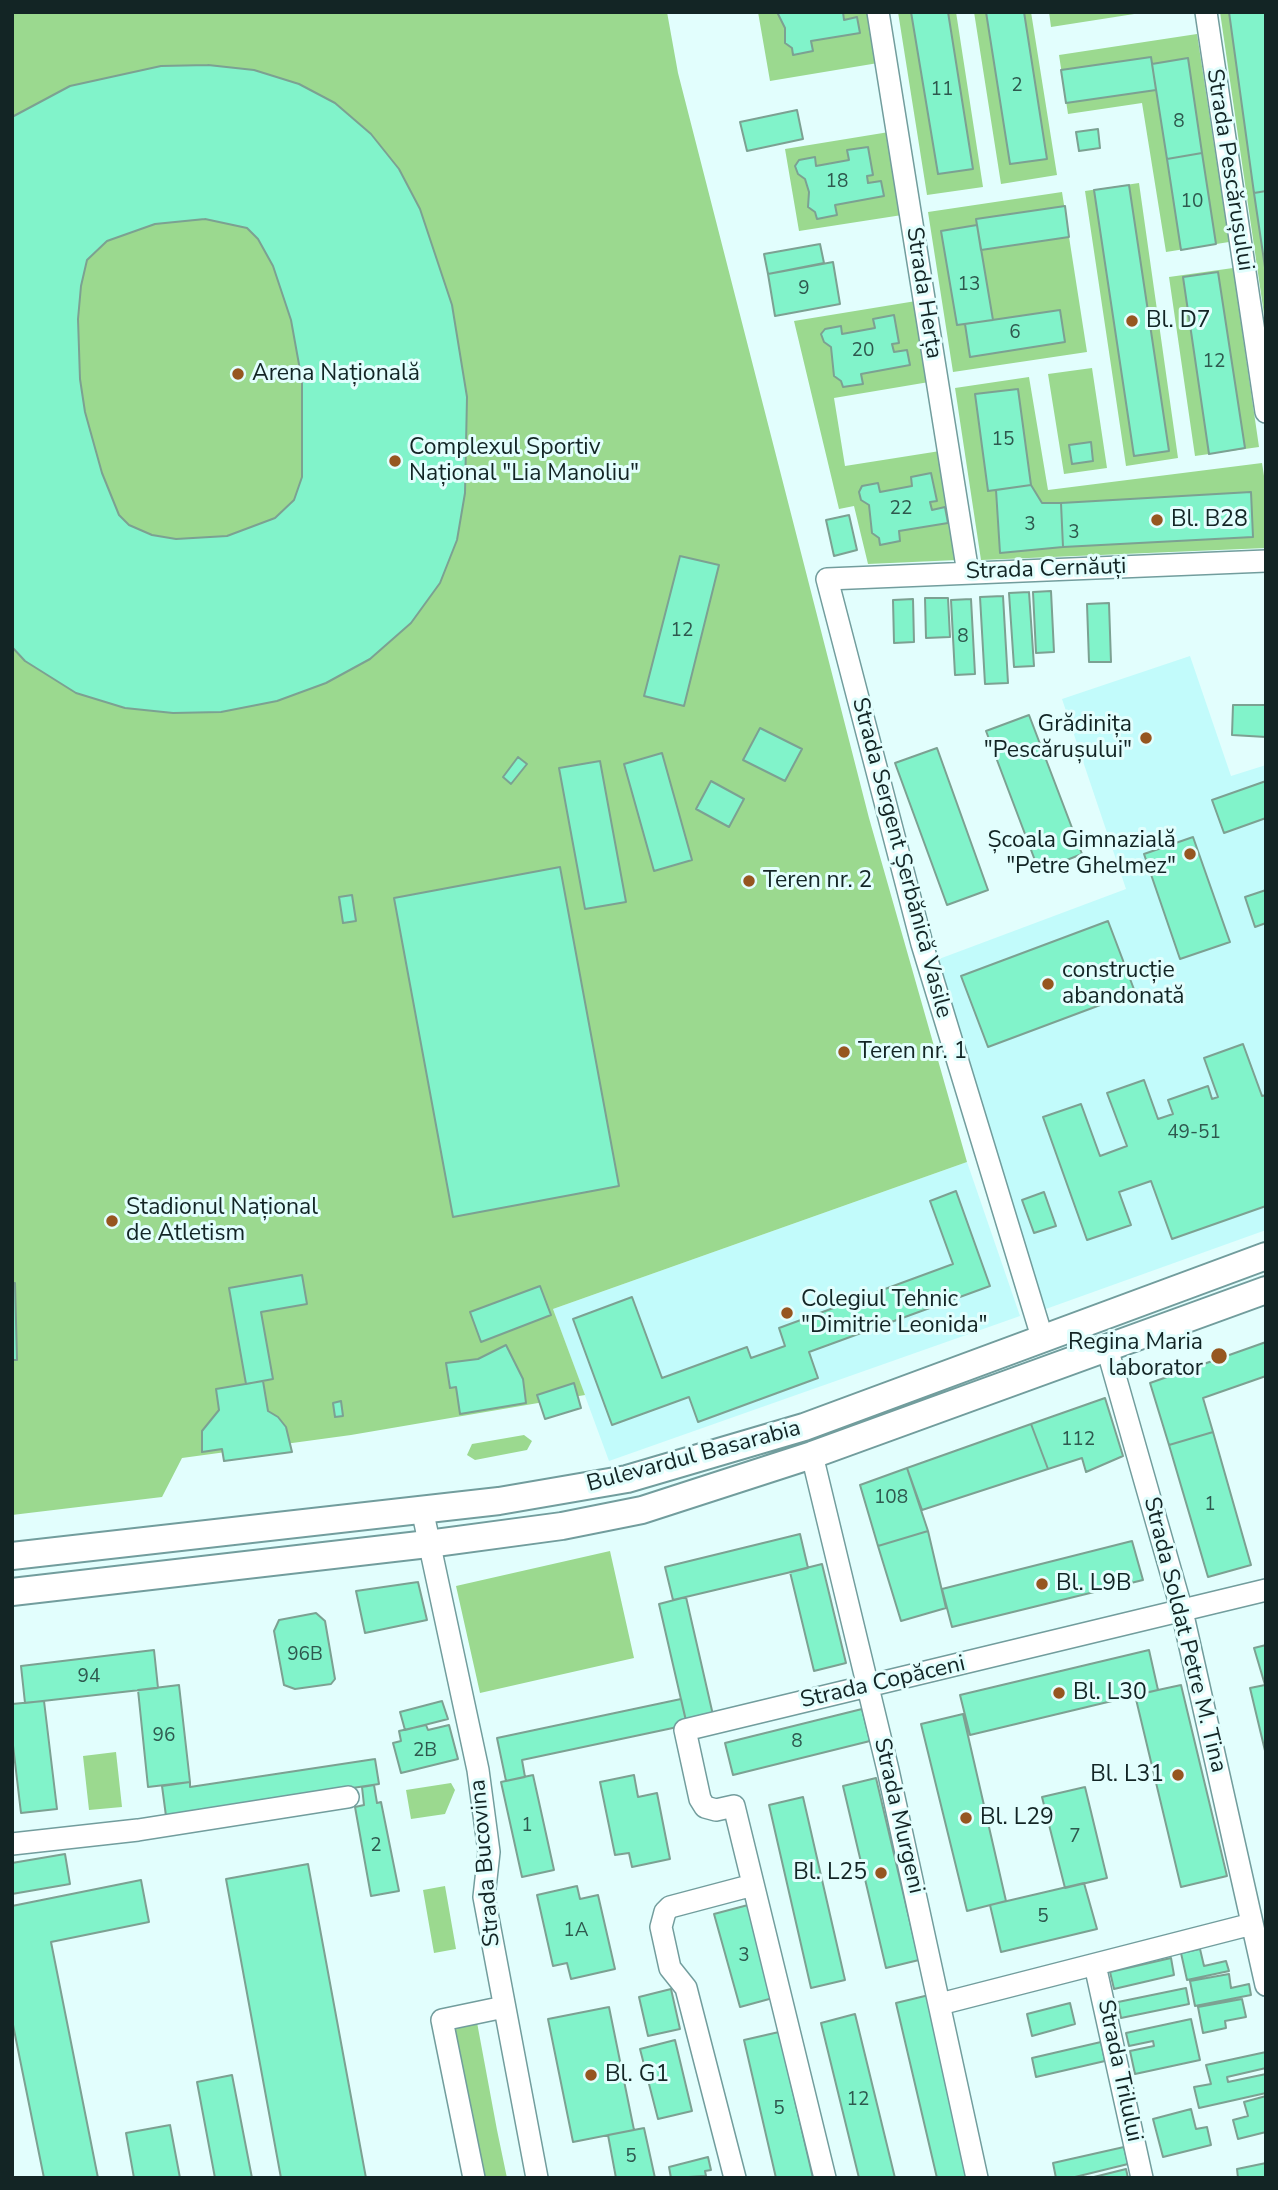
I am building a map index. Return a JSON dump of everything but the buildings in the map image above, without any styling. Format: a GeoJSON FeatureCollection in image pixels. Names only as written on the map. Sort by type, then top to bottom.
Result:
{"type":"FeatureCollection","features":[{"type":"Feature","properties":{"kind":"main road","name":"Bulevardul Basarabia"},"geometry":{"type":"LineString","coordinates":[[12,1556],[569,1490],[667,1469],[804,1427],[1266,1256]]}},
{"type":"Feature","properties":{"kind":"main road","name":"Bulevardul Basarabia"},"geometry":{"type":"LineString","coordinates":[[12,1592],[428,1544],[633,1512],[812,1455],[1266,1290]]}},
{"type":"Feature","properties":{"kind":"street","name":"Strada Herța"},"geometry":{"type":"LineString","coordinates":[[878,12],[968,573]]}},
{"type":"Feature","properties":{"kind":"street","name":"Strada Pescărușului"},"geometry":{"type":"LineString","coordinates":[[1206,12],[1266,412]]}},
{"type":"Feature","properties":{"kind":"street","name":"Strada Cernăuți"},"geometry":{"type":"LineString","coordinates":[[827,579],[1266,561]]}},
{"type":"Feature","properties":{"kind":"street","name":"Strada Sergent Șerbănică Vasile"},"geometry":{"type":"LineString","coordinates":[[827,579],[922,944],[1042,1337]]}},
{"type":"Feature","properties":{"kind":"street","name":"Strada Soldat Petre M. Tina"},"geometry":{"type":"LineString","coordinates":[[1107,1348],[1182,1611],[1266,1985]]}},
{"type":"Feature","properties":{"kind":"street","name":"Strada Murgeni"},"geometry":{"type":"LineString","coordinates":[[812,1455],[868,1686],[977,2178]]}},
{"type":"Feature","properties":{"kind":"street","name":"Strada Bucovina"},"geometry":{"type":"LineString","coordinates":[[422,1509],[479,1779],[489,1852],[484,1897],[537,2178]]}},
{"type":"Feature","properties":{"kind":"street","name":"Strada Copăceni"},"geometry":{"type":"LineString","coordinates":[[825,2178],[734,1807],[716,1810],[705,1807],[685,1730],[1266,1590]]}},
{"type":"Feature","properties":{"kind":"street"},"geometry":{"type":"LineString","coordinates":[[12,1844],[200,1822],[348,1797]]}},
{"type":"Feature","properties":{"kind":"street"},"geometry":{"type":"LineString","coordinates":[[735,2178],[686,1988],[670,1968],[661,1927],[667,1909],[753,1885]]}},
{"type":"Feature","properties":{"kind":"street"},"geometry":{"type":"LineString","coordinates":[[940,2004],[1252,1924]]}},
{"type":"Feature","properties":{"kind":"street","name":"Strada Trilului"},"geometry":{"type":"LineString","coordinates":[[1095,1965],[1142,2178]]}},
{"type":"Feature","properties":{"kind":"street"},"geometry":{"type":"LineString","coordinates":[[474,2178],[442,2020],[504,2007]]}},
{"type":"Feature","properties":{"kind":"shaded area"},"geometry":{"type":"Polygon","coordinates":[[[1190,656],[1231,776],[1266,765],[1266,1230],[1043,1310],[939,959],[1126,889],[1062,699],[1190,656]]]}},
{"type":"Feature","properties":{"kind":"shaded area","name":"Colegiul Tehnic \"Dimitrie Leonida\""},"geometry":{"type":"Polygon","coordinates":[[[967,1162],[1020,1316],[609,1461],[553,1309],[967,1162]]]}},
{"type":"Feature","properties":{"kind":"green space","name":"Complexul Sportiv Național \"Lia Manoliu\""},"geometry":{"type":"Polygon","coordinates":[[[12,12],[667,12],[678,73],[869,818],[967,1162],[553,1309],[585,1395],[351,1435],[182,1458],[162,1497],[12,1515],[12,12]]]}},
{"type":"Feature","properties":{"kind":"green space"},"geometry":{"type":"Polygon","coordinates":[[[758,12],[869,12],[878,63],[770,81],[758,12]]]}},
{"type":"Feature","properties":{"kind":"green space"},"geometry":{"type":"Polygon","coordinates":[[[898,12],[956,12],[983,187],[927,195],[898,12]]]}},
{"type":"Feature","properties":{"kind":"green space"},"geometry":{"type":"Polygon","coordinates":[[[974,12],[1031,12],[1057,175],[1001,184],[974,12]]]}},
{"type":"Feature","properties":{"kind":"green space"},"geometry":{"type":"Polygon","coordinates":[[[1049,12],[1147,12],[1051,27],[1049,12]]]}},
{"type":"Feature","properties":{"kind":"green space"},"geometry":{"type":"Polygon","coordinates":[[[1220,12],[1266,12],[1266,328],[1220,12]]]}},
{"type":"Feature","properties":{"kind":"green space"},"geometry":{"type":"Polygon","coordinates":[[[1197,34],[1229,242],[1166,252],[1142,103],[1068,114],[1059,55],[1197,34]]]}},
{"type":"Feature","properties":{"kind":"green space"},"geometry":{"type":"Polygon","coordinates":[[[889,132],[902,215],[799,231],[785,149],[889,132]]]}},
{"type":"Feature","properties":{"kind":"green space","name":"Bl. D7"},"geometry":{"type":"Polygon","coordinates":[[[1139,183],[1178,458],[1126,466],[1085,191],[1139,183]]]}},
{"type":"Feature","properties":{"kind":"green space"},"geometry":{"type":"Polygon","coordinates":[[[1062,192],[1087,352],[953,372],[928,212],[1062,192]]]}},
{"type":"Feature","properties":{"kind":"green space"},"geometry":{"type":"Polygon","coordinates":[[[1233,268],[1259,447],[1195,456],[1169,277],[1233,268]]]}},
{"type":"Feature","properties":{"kind":"green space"},"geometry":{"type":"Polygon","coordinates":[[[916,301],[929,382],[834,398],[845,466],[940,451],[957,560],[868,564],[854,506],[839,509],[794,321],[916,301]]]}},
{"type":"Feature","properties":{"kind":"green space"},"geometry":{"type":"Polygon","coordinates":[[[1092,368],[1107,468],[1064,474],[1048,374],[1092,368]]]}},
{"type":"Feature","properties":{"kind":"green space"},"geometry":{"type":"Polygon","coordinates":[[[1029,377],[1048,490],[1262,463],[1266,489],[1266,548],[981,560],[955,388],[1029,377]]]}},
{"type":"Feature","properties":{"kind":"green space"},"geometry":{"type":"Polygon","coordinates":[[[524,1435],[532,1441],[527,1450],[475,1460],[467,1455],[472,1444],[524,1435]]]}},
{"type":"Feature","properties":{"kind":"green space"},"geometry":{"type":"Polygon","coordinates":[[[610,1551],[634,1658],[480,1693],[456,1586],[610,1551]]]}},
{"type":"Feature","properties":{"kind":"green space"},"geometry":{"type":"Polygon","coordinates":[[[116,1752],[122,1807],[89,1810],[83,1756],[116,1752]]]}},
{"type":"Feature","properties":{"kind":"green space"},"geometry":{"type":"Polygon","coordinates":[[[451,1783],[455,1790],[445,1814],[411,1819],[406,1790],[451,1783]]]}},
{"type":"Feature","properties":{"kind":"green space"},"geometry":{"type":"Polygon","coordinates":[[[445,1886],[456,1949],[434,1953],[423,1890],[445,1886]]]}},
{"type":"Feature","properties":{"kind":"green space"},"geometry":{"type":"Polygon","coordinates":[[[476,2017],[507,2178],[478,2178],[448,2023],[476,2017]]]}},
{"type":"Feature","properties":{"kind":"place","name":"Bl. D7"},"geometry":{"type":"Point","coordinates":[1132,321]}},
{"type":"Feature","properties":{"kind":"place","name":"Arena Națională"},"geometry":{"type":"Point","coordinates":[238,374]}},
{"type":"Feature","properties":{"kind":"place","name":"Complexul Sportiv Național \"Lia Manoliu\""},"geometry":{"type":"Point","coordinates":[395,461]}},
{"type":"Feature","properties":{"kind":"place","name":"Bl. B28"},"geometry":{"type":"Point","coordinates":[1157,520]}},
{"type":"Feature","properties":{"kind":"place","name":"Grădinița \"Pescărușului\""},"geometry":{"type":"Point","coordinates":[1146,738]}},
{"type":"Feature","properties":{"kind":"place","name":"Școala Gimnazială \"Petre Ghelmez\""},"geometry":{"type":"Point","coordinates":[1190,854]}},
{"type":"Feature","properties":{"kind":"place","name":"Teren nr. 2"},"geometry":{"type":"Point","coordinates":[749,881]}},
{"type":"Feature","properties":{"kind":"place","name":"construcție abandonată"},"geometry":{"type":"Point","coordinates":[1048,984]}},
{"type":"Feature","properties":{"kind":"place","name":"Teren nr. 1"},"geometry":{"type":"Point","coordinates":[844,1052]}},
{"type":"Feature","properties":{"kind":"place","name":"Stadionul Național de Atletism"},"geometry":{"type":"Point","coordinates":[112,1221]}},
{"type":"Feature","properties":{"kind":"place","name":"Colegiul Tehnic \"Dimitrie Leonida\""},"geometry":{"type":"Point","coordinates":[787,1313]}},
{"type":"Feature","properties":{"kind":"place","name":"Regina Maria laborator"},"geometry":{"type":"Point","coordinates":[1219,1356]}},
{"type":"Feature","properties":{"kind":"place","name":"Bl. L9B"},"geometry":{"type":"Point","coordinates":[1042,1584]}},
{"type":"Feature","properties":{"kind":"place","name":"Bl. L30"},"geometry":{"type":"Point","coordinates":[1059,1693]}},
{"type":"Feature","properties":{"kind":"place","name":"Bl. L31"},"geometry":{"type":"Point","coordinates":[1178,1775]}},
{"type":"Feature","properties":{"kind":"place","name":"Bl. L29"},"geometry":{"type":"Point","coordinates":[966,1818]}},
{"type":"Feature","properties":{"kind":"place","name":"Bl. L25"},"geometry":{"type":"Point","coordinates":[881,1873]}},
{"type":"Feature","properties":{"kind":"place","name":"Bl. G1"},"geometry":{"type":"Point","coordinates":[591,2075]}}]}
